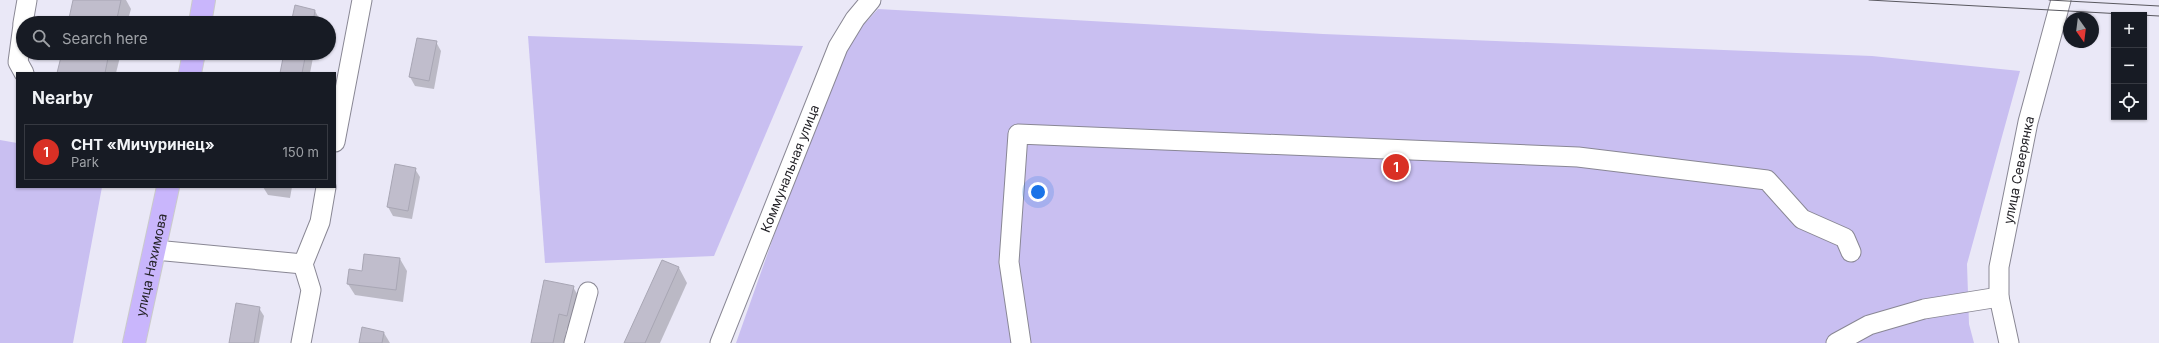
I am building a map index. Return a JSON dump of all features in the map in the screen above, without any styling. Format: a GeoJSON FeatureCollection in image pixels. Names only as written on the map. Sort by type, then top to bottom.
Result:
{"type":"FeatureCollection","features":[{"type":"Feature","properties":{"kind":"main road"},"geometry":{"type":"LineString","coordinates":[[201,16],[204,0]]}},
{"type":"Feature","properties":{"kind":"main road"},"geometry":{"type":"LineString","coordinates":[[190,72],[193,60]]}},
{"type":"Feature","properties":{"kind":"main road","name":"улица Нахимова"},"geometry":{"type":"LineString","coordinates":[[134,343],[168,188]]}},
{"type":"Feature","properties":{"kind":"street"},"geometry":{"type":"LineString","coordinates":[[24,16],[27,0]]}},
{"type":"Feature","properties":{"kind":"street"},"geometry":{"type":"LineString","coordinates":[[336,137],[362,0]]}},
{"type":"Feature","properties":{"kind":"street","name":"Коммунальная улица"},"geometry":{"type":"LineString","coordinates":[[720,343],[838,47],[856,19],[871,0]]}},
{"type":"Feature","properties":{"kind":"street","name":"улица Северянка"},"geometry":{"type":"LineString","coordinates":[[2009,343],[2000,297],[1999,267],[2028,122],[2061,0]]}},
{"type":"Feature","properties":{"kind":"street"},"geometry":{"type":"LineString","coordinates":[[18,60],[23,72]]}},
{"type":"Feature","properties":{"kind":"street"},"geometry":{"type":"LineString","coordinates":[[1021,343],[1009,262],[1018,134],[1578,157],[1767,180],[1802,219],[1845,238],[1851,252]]}},
{"type":"Feature","properties":{"kind":"street"},"geometry":{"type":"LineString","coordinates":[[301,343],[311,290],[303,264],[320,222],[326,188]]}},
{"type":"Feature","properties":{"kind":"street"},"geometry":{"type":"LineString","coordinates":[[155,250],[303,264]]}},
{"type":"Feature","properties":{"kind":"street"},"geometry":{"type":"LineString","coordinates":[[574,343],[588,292]]}},
{"type":"Feature","properties":{"kind":"street"},"geometry":{"type":"LineString","coordinates":[[1836,343],[1868,325],[1924,309],[2000,297]]}},
{"type":"Feature","properties":{"kind":"shaded area"},"geometry":{"type":"Polygon","coordinates":[[[878,9],[1323,34],[1872,56],[2020,71],[1967,264],[1969,324],[1974,343],[736,343],[836,60],[855,34],[878,9]]]}},
{"type":"Feature","properties":{"kind":"shaded area"},"geometry":{"type":"Polygon","coordinates":[[[528,36],[803,46],[714,256],[545,263],[528,36]]]}},
{"type":"Feature","properties":{"kind":"shaded area"},"geometry":{"type":"Polygon","coordinates":[[[0,140],[16,143],[16,188],[102,188],[73,343],[0,343],[0,140]]]}},
{"type":"Feature","properties":{"kind":"building"},"geometry":{"type":"Polygon","coordinates":[[[73,0],[121,0],[118,16],[70,16],[73,0]]]}},
{"type":"Feature","properties":{"kind":"building"},"geometry":{"type":"Polygon","coordinates":[[[295,5],[315,10],[314,16],[293,16],[295,5]]]}},
{"type":"Feature","properties":{"kind":"building"},"geometry":{"type":"Polygon","coordinates":[[[417,38],[437,41],[429,81],[409,77],[417,38]]]}},
{"type":"Feature","properties":{"kind":"building"},"geometry":{"type":"Polygon","coordinates":[[[60,60],[108,60],[105,72],[57,72],[60,60]]]}},
{"type":"Feature","properties":{"kind":"building"},"geometry":{"type":"Polygon","coordinates":[[[283,60],[305,60],[302,72],[280,72],[283,60]]]}},
{"type":"Feature","properties":{"kind":"building"},"geometry":{"type":"Polygon","coordinates":[[[395,164],[416,168],[408,211],[387,207],[395,164]]]}},
{"type":"Feature","properties":{"kind":"building"},"geometry":{"type":"Polygon","coordinates":[[[364,254],[400,258],[396,290],[347,284],[349,269],[362,271],[364,254]]]}},
{"type":"Feature","properties":{"kind":"building"},"geometry":{"type":"Polygon","coordinates":[[[662,260],[679,267],[645,343],[624,343],[662,260]]]}},
{"type":"Feature","properties":{"kind":"building"},"geometry":{"type":"Polygon","coordinates":[[[544,280],[574,286],[567,316],[559,314],[553,343],[531,343],[544,280]]]}},
{"type":"Feature","properties":{"kind":"building"},"geometry":{"type":"Polygon","coordinates":[[[236,303],[260,307],[254,343],[229,343],[236,303]]]}},
{"type":"Feature","properties":{"kind":"building"},"geometry":{"type":"Polygon","coordinates":[[[362,327],[384,332],[382,343],[359,343],[362,327]]]}},
{"type":"Feature","properties":{"kind":"tram line"},"geometry":{"type":"LineString","coordinates":[[1869,0],[2159,16]]}},
{"type":"Feature","properties":{"kind":"tram line"},"geometry":{"type":"LineString","coordinates":[[2049,0],[2159,6]]}},
{"type":"Feature","properties":{"kind":"place","name":"СНТ «Мичуринец»"},"geometry":{"type":"Point","coordinates":[1396,167]}}]}
